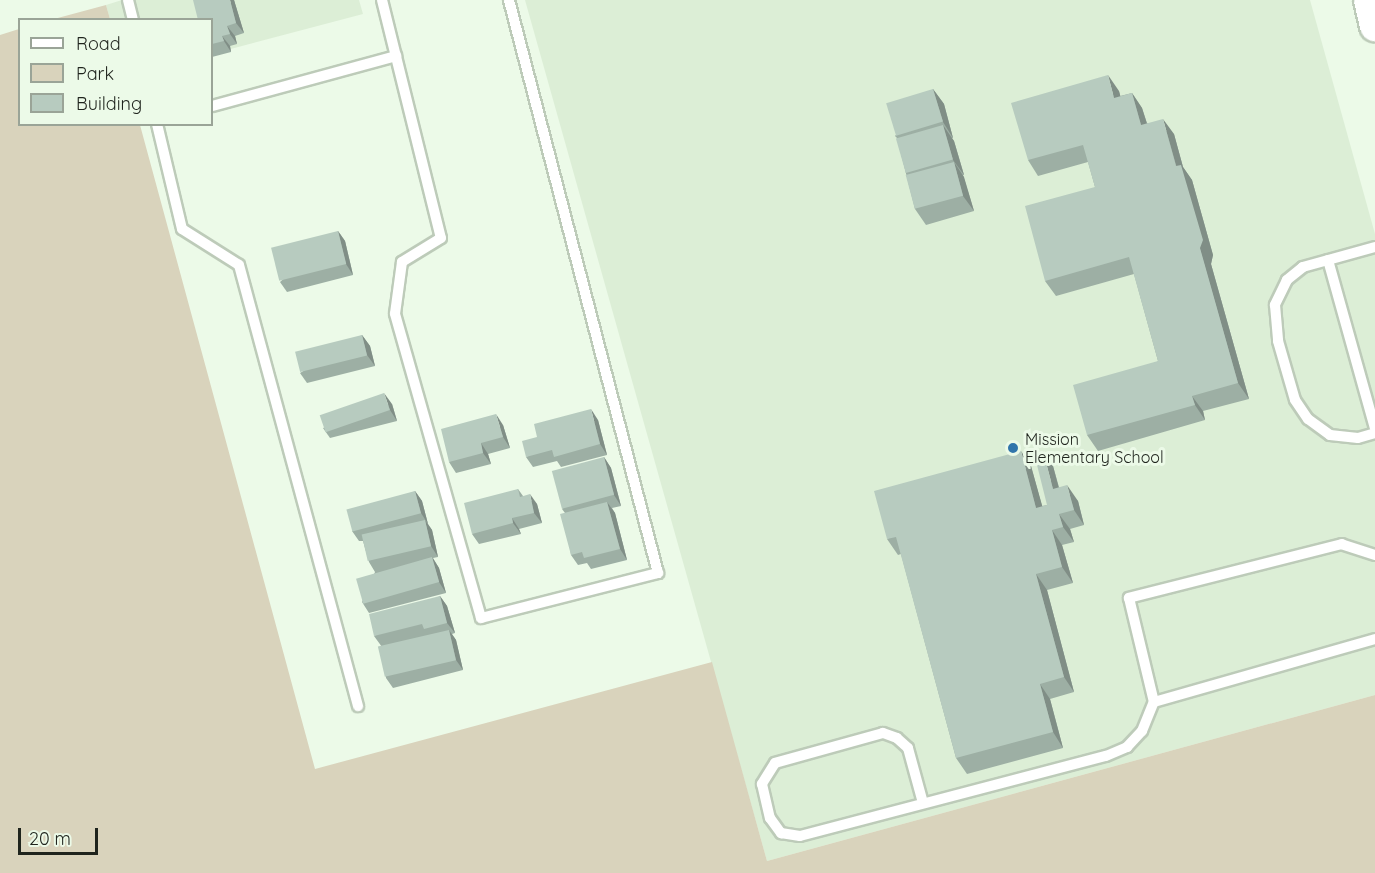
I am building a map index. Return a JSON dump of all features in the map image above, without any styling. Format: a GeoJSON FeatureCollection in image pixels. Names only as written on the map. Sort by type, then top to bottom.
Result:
{"type":"FeatureCollection","features":[{"type":"Feature","properties":{"kind":"main road"},"geometry":{"type":"LineString","coordinates":[[1369,0],[1375,26]]}},
{"type":"Feature","properties":{"kind":"lane"},"geometry":{"type":"LineString","coordinates":[[128,0],[132,18]]}},
{"type":"Feature","properties":{"kind":"lane"},"geometry":{"type":"LineString","coordinates":[[382,0],[441,238],[402,262],[395,314],[482,618],[658,573],[509,0]]}},
{"type":"Feature","properties":{"kind":"lane"},"geometry":{"type":"LineString","coordinates":[[213,106],[396,56]]}},
{"type":"Feature","properties":{"kind":"lane"},"geometry":{"type":"LineString","coordinates":[[157,126],[182,229],[239,265],[358,706]]}},
{"type":"Feature","properties":{"kind":"lane"},"geometry":{"type":"LineString","coordinates":[[1375,248],[1303,267],[1287,280],[1275,305],[1278,341],[1295,400],[1308,419],[1329,435],[1358,438],[1375,433]]}},
{"type":"Feature","properties":{"kind":"lane"},"geometry":{"type":"LineString","coordinates":[[1328,260],[1375,428]]}},
{"type":"Feature","properties":{"kind":"lane"},"geometry":{"type":"LineString","coordinates":[[923,803],[908,748],[897,738],[883,733],[775,763],[762,784],[770,818],[781,833],[800,836],[923,803],[1127,747],[1142,731],[1154,702],[1129,598],[1342,544],[1375,555]]}},
{"type":"Feature","properties":{"kind":"lane"},"geometry":{"type":"LineString","coordinates":[[1154,702],[1375,639]]}},
{"type":"Feature","properties":{"kind":"shaded area"},"geometry":{"type":"Polygon","coordinates":[[[122,0],[359,0],[363,14],[213,54],[213,18],[110,18],[106,5],[122,0]]]}},
{"type":"Feature","properties":{"kind":"shaded area","name":"Mission Elementary School"},"geometry":{"type":"Polygon","coordinates":[[[525,0],[1310,0],[1375,234],[1375,695],[767,861],[525,0]]]}},
{"type":"Feature","properties":{"kind":"green space"},"geometry":{"type":"Polygon","coordinates":[[[106,5],[110,18],[58,18],[106,5]]]}},
{"type":"Feature","properties":{"kind":"green space"},"geometry":{"type":"Polygon","coordinates":[[[18,29],[18,126],[140,126],[315,769],[712,662],[767,861],[1375,695],[1375,873],[0,873],[0,35],[18,29]]]}},
{"type":"Feature","properties":{"kind":"building"},"geometry":{"type":"Polygon","coordinates":[[[193,0],[230,0],[236,23],[227,26],[230,34],[222,36],[224,41],[213,44],[213,18],[198,18],[193,0]]]}},
{"type":"Feature","properties":{"kind":"building"},"geometry":{"type":"Polygon","coordinates":[[[1108,75],[1114,98],[1132,93],[1141,125],[1163,119],[1176,166],[1181,165],[1203,240],[1200,248],[1238,383],[1192,396],[1195,405],[1087,435],[1073,385],[1158,361],[1129,257],[1045,281],[1025,206],[1095,187],[1083,145],[1028,160],[1011,103],[1108,75]]]}},
{"type":"Feature","properties":{"kind":"building"},"geometry":{"type":"Polygon","coordinates":[[[933,89],[943,122],[896,136],[886,103],[933,89]]]}},
{"type":"Feature","properties":{"kind":"building"},"geometry":{"type":"Polygon","coordinates":[[[943,125],[953,160],[906,173],[896,139],[943,125]]]}},
{"type":"Feature","properties":{"kind":"building"},"geometry":{"type":"Polygon","coordinates":[[[954,162],[963,196],[915,209],[906,175],[954,162]]]}},
{"type":"Feature","properties":{"kind":"building"},"geometry":{"type":"Polygon","coordinates":[[[338,231],[346,264],[279,281],[271,248],[338,231]]]}},
{"type":"Feature","properties":{"kind":"building"},"geometry":{"type":"Polygon","coordinates":[[[362,335],[367,355],[300,372],[295,352],[362,335]]]}},
{"type":"Feature","properties":{"kind":"building"},"geometry":{"type":"Polygon","coordinates":[[[384,393],[390,410],[326,432],[320,415],[384,393]]]}},
{"type":"Feature","properties":{"kind":"building"},"geometry":{"type":"Polygon","coordinates":[[[591,409],[600,444],[554,457],[552,450],[526,457],[522,441],[537,437],[534,424],[591,409]]]}},
{"type":"Feature","properties":{"kind":"building"},"geometry":{"type":"Polygon","coordinates":[[[496,414],[503,437],[481,443],[483,453],[449,462],[441,429],[496,414]]]}},
{"type":"Feature","properties":{"kind":"building"},"geometry":{"type":"Polygon","coordinates":[[[1021,451],[1036,508],[1047,505],[1034,453],[1043,451],[1053,489],[1067,485],[1074,510],[1059,514],[1063,527],[1052,530],[1062,567],[1036,574],[1064,677],[1040,684],[1053,732],[956,758],[896,537],[887,539],[874,491],[1021,451]]]}},
{"type":"Feature","properties":{"kind":"building"},"geometry":{"type":"Polygon","coordinates":[[[604,457],[614,495],[562,509],[552,471],[604,457]]]}},
{"type":"Feature","properties":{"kind":"building"},"geometry":{"type":"Polygon","coordinates":[[[518,489],[520,497],[530,494],[534,513],[512,518],[513,523],[472,534],[464,503],[518,489]]]}},
{"type":"Feature","properties":{"kind":"building"},"geometry":{"type":"Polygon","coordinates":[[[415,491],[421,513],[352,532],[346,509],[415,491]]]}},
{"type":"Feature","properties":{"kind":"building"},"geometry":{"type":"Polygon","coordinates":[[[607,502],[620,549],[584,558],[582,552],[571,555],[560,514],[607,502]]]}},
{"type":"Feature","properties":{"kind":"building"},"geometry":{"type":"Polygon","coordinates":[[[425,520],[431,546],[368,561],[362,535],[425,520]]]}},
{"type":"Feature","properties":{"kind":"building"},"geometry":{"type":"Polygon","coordinates":[[[432,557],[439,582],[363,604],[356,579],[432,557]]]}},
{"type":"Feature","properties":{"kind":"building"},"geometry":{"type":"Polygon","coordinates":[[[440,596],[447,623],[424,629],[422,624],[374,636],[369,614],[440,596]]]}},
{"type":"Feature","properties":{"kind":"building"},"geometry":{"type":"Polygon","coordinates":[[[449,630],[456,660],[385,677],[378,646],[449,630]]]}},
{"type":"Feature","properties":{"kind":"place","name":"Mission Elementary School"},"geometry":{"type":"Point","coordinates":[1013,448]}}]}
